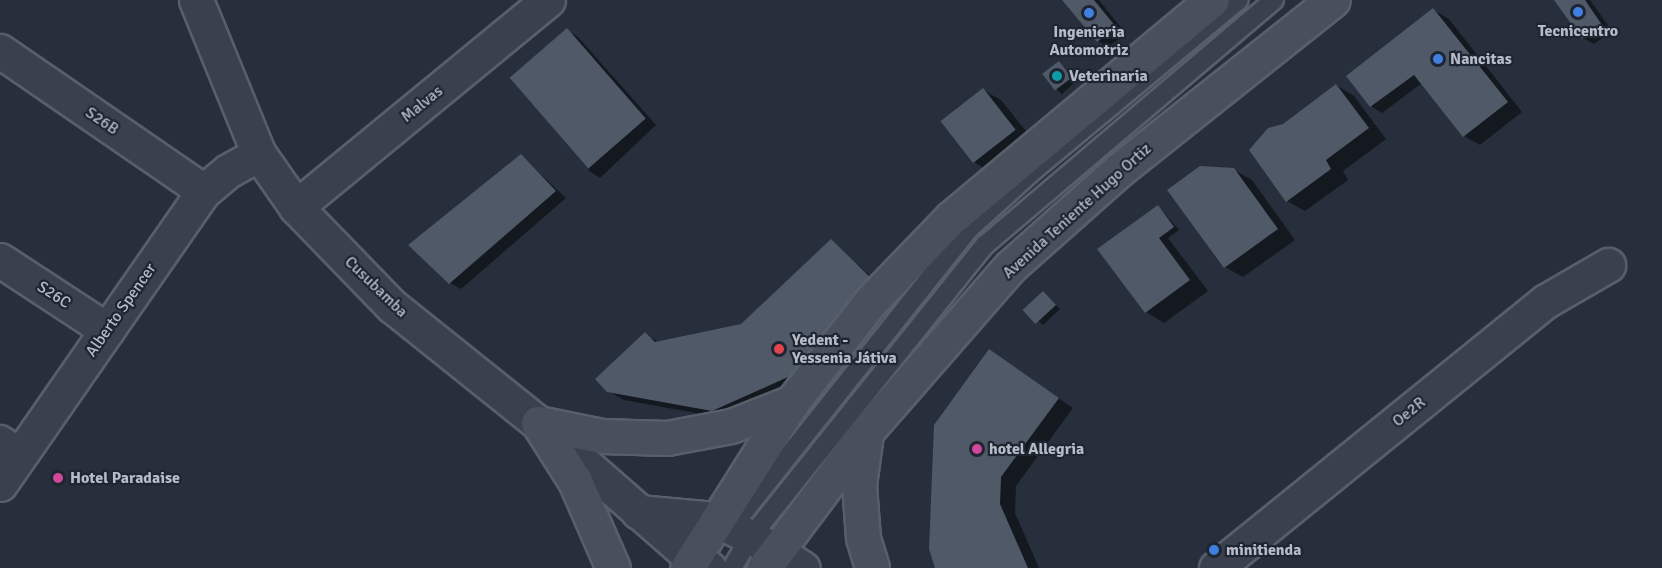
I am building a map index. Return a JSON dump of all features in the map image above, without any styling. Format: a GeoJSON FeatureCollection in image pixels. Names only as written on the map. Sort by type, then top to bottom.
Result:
{"type":"FeatureCollection","features":[{"type":"Feature","properties":{"kind":"main road","name":"Avenida Teniente Hugo Ortiz"},"geometry":{"type":"LineString","coordinates":[[747,541],[792,402],[871,301],[951,218],[1212,0]]}},
{"type":"Feature","properties":{"kind":"main road","name":"Avenida Teniente Hugo Ortiz"},"geometry":{"type":"LineString","coordinates":[[705,566],[747,541],[866,432],[1011,266],[1119,170],[1333,0]]}},
{"type":"Feature","properties":{"kind":"main road"},"geometry":{"type":"LineString","coordinates":[[538,423],[602,436],[667,438],[731,426],[792,402]]}},
{"type":"Feature","properties":{"kind":"main road"},"geometry":{"type":"LineString","coordinates":[[538,423],[575,481],[613,568]]}},
{"type":"Feature","properties":{"kind":"main road"},"geometry":{"type":"LineString","coordinates":[[866,432],[859,485],[863,538],[872,568]]}},
{"type":"Feature","properties":{"kind":"street","name":"Cusubamba"},"geometry":{"type":"LineString","coordinates":[[196,0],[259,154],[296,207],[392,306],[538,423],[638,512],[705,566]]}},
{"type":"Feature","properties":{"kind":"street","name":"Malvas"},"geometry":{"type":"LineString","coordinates":[[296,207],[548,0]]}},
{"type":"Feature","properties":{"kind":"street","name":"S26B"},"geometry":{"type":"LineString","coordinates":[[0,51],[204,191]]}},
{"type":"Feature","properties":{"kind":"street","name":"Alberto Spencer"},"geometry":{"type":"LineString","coordinates":[[0,484],[11,446],[107,330],[204,191],[228,171],[259,154]]}},
{"type":"Feature","properties":{"kind":"street","name":"S26C"},"geometry":{"type":"LineString","coordinates":[[0,260],[107,330]]}},
{"type":"Feature","properties":{"kind":"street","name":"Oe2R"},"geometry":{"type":"LineString","coordinates":[[1216,568],[1546,301],[1608,265]]}},
{"type":"Feature","properties":{"kind":"street"},"geometry":{"type":"LineString","coordinates":[[638,512],[747,541],[803,568]]}},
{"type":"Feature","properties":{"kind":"lane"},"geometry":{"type":"LineString","coordinates":[[747,541],[969,229],[1034,170],[1239,0]]}},
{"type":"Feature","properties":{"kind":"lane"},"geometry":{"type":"LineString","coordinates":[[747,541],[985,245],[1274,0]]}},
{"type":"Feature","properties":{"kind":"building","name":"Ingenieria Automotriz"},"geometry":{"type":"Polygon","coordinates":[[[1062,0],[1094,0],[1116,27],[1097,42],[1062,0]]]}},
{"type":"Feature","properties":{"kind":"building","name":"Tecnicentro"},"geometry":{"type":"Polygon","coordinates":[[[1554,0],[1585,0],[1602,25],[1582,39],[1554,0]]]}},
{"type":"Feature","properties":{"kind":"building","name":"Nancitas"},"geometry":{"type":"Polygon","coordinates":[[[1433,8],[1508,102],[1463,137],[1414,75],[1370,107],[1346,76],[1433,8]]]}},
{"type":"Feature","properties":{"kind":"building"},"geometry":{"type":"Polygon","coordinates":[[[567,28],[646,119],[588,168],[510,78],[567,28]]]}},
{"type":"Feature","properties":{"kind":"building","name":"Veterinaria"},"geometry":{"type":"Polygon","coordinates":[[[1059,61],[1072,78],[1055,90],[1042,74],[1059,61]]]}},
{"type":"Feature","properties":{"kind":"building"},"geometry":{"type":"Polygon","coordinates":[[[1336,84],[1369,128],[1326,160],[1331,169],[1286,202],[1249,150],[1268,128],[1283,124],[1336,84]]]}},
{"type":"Feature","properties":{"kind":"building"},"geometry":{"type":"Polygon","coordinates":[[[983,88],[1016,130],[973,163],[940,121],[983,88]]]}},
{"type":"Feature","properties":{"kind":"building"},"geometry":{"type":"Polygon","coordinates":[[[521,154],[556,191],[449,284],[408,245],[521,154]]]}},
{"type":"Feature","properties":{"kind":"building"},"geometry":{"type":"Polygon","coordinates":[[[1200,166],[1234,168],[1278,229],[1224,268],[1167,190],[1200,166]]]}},
{"type":"Feature","properties":{"kind":"building"},"geometry":{"type":"Polygon","coordinates":[[[1158,205],[1174,227],[1159,238],[1190,280],[1145,313],[1097,249],[1158,205]]]}},
{"type":"Feature","properties":{"kind":"building"},"geometry":{"type":"Polygon","coordinates":[[[831,239],[875,282],[788,377],[712,411],[607,392],[595,379],[645,332],[655,342],[741,324],[831,239]]]}},
{"type":"Feature","properties":{"kind":"building"},"geometry":{"type":"Polygon","coordinates":[[[1043,291],[1056,305],[1035,324],[1023,310],[1043,291]]]}},
{"type":"Feature","properties":{"kind":"building","name":"hotel Allegria"},"geometry":{"type":"Polygon","coordinates":[[[989,349],[1059,398],[1001,477],[1000,504],[1028,568],[935,568],[929,549],[934,425],[989,349]]]}},
{"type":"Feature","properties":{"kind":"place","name":"Tecnicentro"},"geometry":{"type":"Point","coordinates":[1578,12]}},
{"type":"Feature","properties":{"kind":"place","name":"Ingenieria Automotriz"},"geometry":{"type":"Point","coordinates":[1089,13]}},
{"type":"Feature","properties":{"kind":"place","name":"Nancitas"},"geometry":{"type":"Point","coordinates":[1438,59]}},
{"type":"Feature","properties":{"kind":"place","name":"Veterinaria"},"geometry":{"type":"Point","coordinates":[1057,76]}},
{"type":"Feature","properties":{"kind":"place","name":"Yedent - Yessenia Játiva"},"geometry":{"type":"Point","coordinates":[779,349]}},
{"type":"Feature","properties":{"kind":"place","name":"hotel Allegria"},"geometry":{"type":"Point","coordinates":[977,449]}},
{"type":"Feature","properties":{"kind":"place","name":"Hotel Paradaise"},"geometry":{"type":"Point","coordinates":[58,478]}},
{"type":"Feature","properties":{"kind":"place","name":"minitienda"},"geometry":{"type":"Point","coordinates":[1214,550]}}]}
